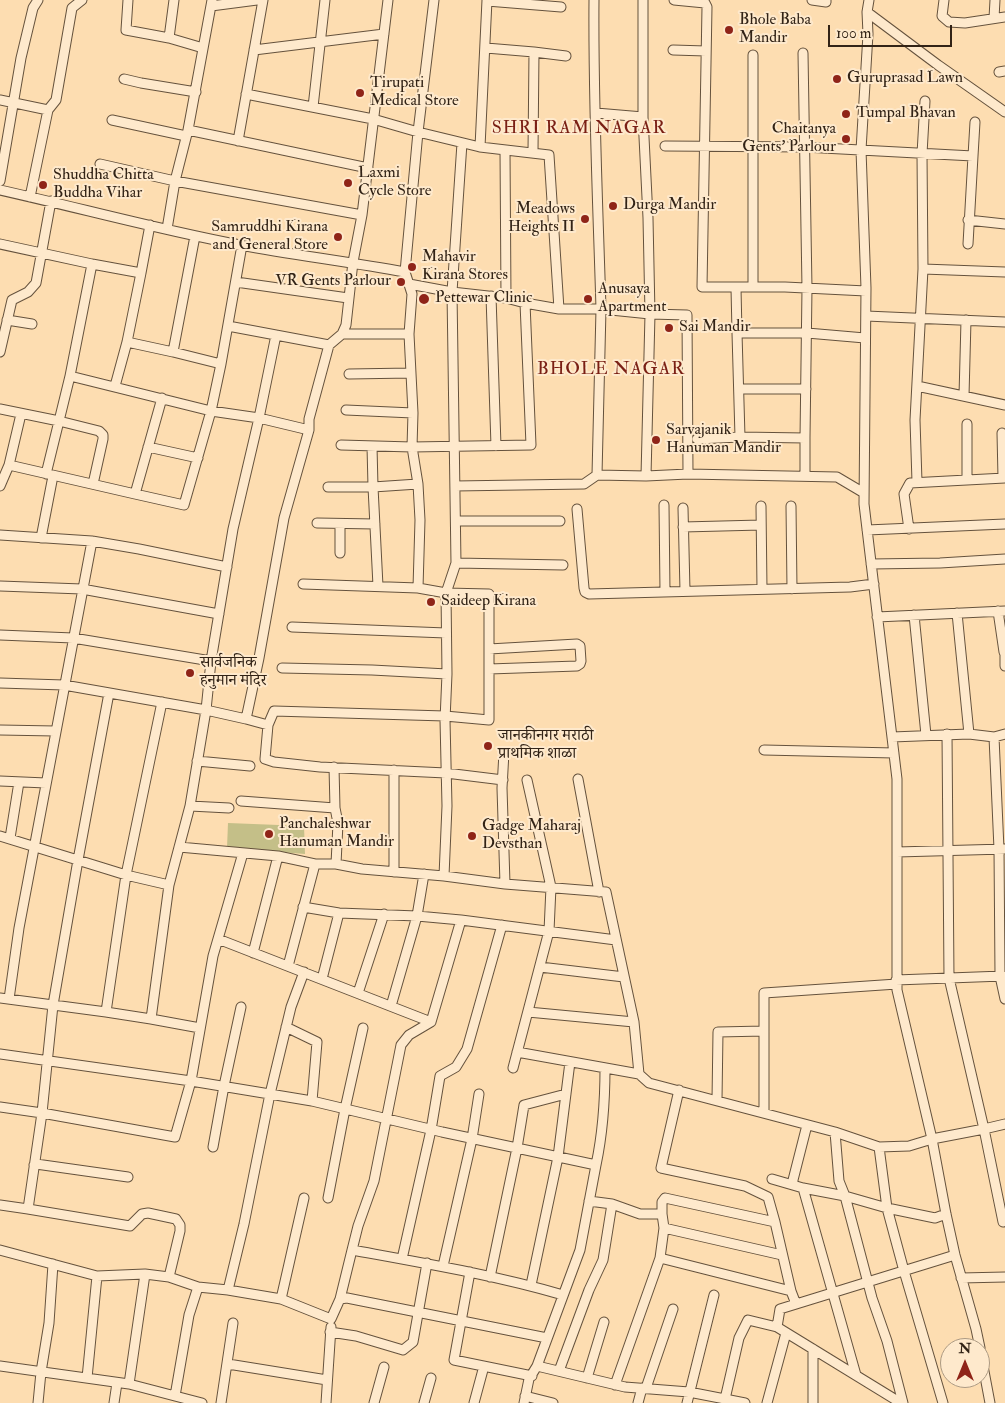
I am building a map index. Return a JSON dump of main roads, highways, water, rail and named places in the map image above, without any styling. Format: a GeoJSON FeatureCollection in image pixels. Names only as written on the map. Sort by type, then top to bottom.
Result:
{"type":"FeatureCollection","features":[{"type":"Feature","properties":{"kind":"place","name":"Bhole Baba Mandir"},"geometry":{"type":"Point","coordinates":[729,30]}},
{"type":"Feature","properties":{"kind":"place","name":"Guruprasad Lawn"},"geometry":{"type":"Point","coordinates":[837,79]}},
{"type":"Feature","properties":{"kind":"place","name":"Tirupati Medical Store"},"geometry":{"type":"Point","coordinates":[360,93]}},
{"type":"Feature","properties":{"kind":"place","name":"Tumpal Bhavan"},"geometry":{"type":"Point","coordinates":[846,114]}},
{"type":"Feature","properties":{"kind":"place","name":"Chaitanya Gents' Parlour"},"geometry":{"type":"Point","coordinates":[846,139]}},
{"type":"Feature","properties":{"kind":"place","name":"Laxmi Cycle Store"},"geometry":{"type":"Point","coordinates":[348,183]}},
{"type":"Feature","properties":{"kind":"place","name":"Shuddha Chitta Buddha Vihar"},"geometry":{"type":"Point","coordinates":[43,185]}},
{"type":"Feature","properties":{"kind":"place","name":"Durga Mandir"},"geometry":{"type":"Point","coordinates":[613,206]}},
{"type":"Feature","properties":{"kind":"place","name":"Meadows Heights II"},"geometry":{"type":"Point","coordinates":[585,219]}},
{"type":"Feature","properties":{"kind":"place","name":"Samruddhi Kirana and General Store"},"geometry":{"type":"Point","coordinates":[338,237]}},
{"type":"Feature","properties":{"kind":"place","name":"Mahavir Kirana Stores"},"geometry":{"type":"Point","coordinates":[412,267]}},
{"type":"Feature","properties":{"kind":"place","name":"VR Gents Parlour"},"geometry":{"type":"Point","coordinates":[401,282]}},
{"type":"Feature","properties":{"kind":"place","name":"Pettewar Clinic"},"geometry":{"type":"Point","coordinates":[424,299]}},
{"type":"Feature","properties":{"kind":"place","name":"Anusaya Apartment"},"geometry":{"type":"Point","coordinates":[588,299]}},
{"type":"Feature","properties":{"kind":"place","name":"Sai Mandir"},"geometry":{"type":"Point","coordinates":[669,328]}},
{"type":"Feature","properties":{"kind":"place","name":"Sarvajanik Hanuman Mandir"},"geometry":{"type":"Point","coordinates":[656,440]}},
{"type":"Feature","properties":{"kind":"place","name":"Saideep Kirana"},"geometry":{"type":"Point","coordinates":[431,602]}},
{"type":"Feature","properties":{"kind":"place","name":"सार्वजनिक हनुमान मंदिर"},"geometry":{"type":"Point","coordinates":[190,673]}},
{"type":"Feature","properties":{"kind":"place","name":"जानकीनगर मराठी प्राथमिक शाळा"},"geometry":{"type":"Point","coordinates":[488,746]}},
{"type":"Feature","properties":{"kind":"place","name":"Panchaleshwar Hanuman Mandir"},"geometry":{"type":"Point","coordinates":[269,834]}},
{"type":"Feature","properties":{"kind":"place","name":"Gadge Maharaj Devsthan"},"geometry":{"type":"Point","coordinates":[472,836]}},
{"type":"Feature","properties":{"kind":"district","name":"SHRI RAM NAGAR"},"geometry":{"type":"Point","coordinates":[579,129]}},
{"type":"Feature","properties":{"kind":"district","name":"BHOLE NAGAR"},"geometry":{"type":"Point","coordinates":[611,370]}}]}
